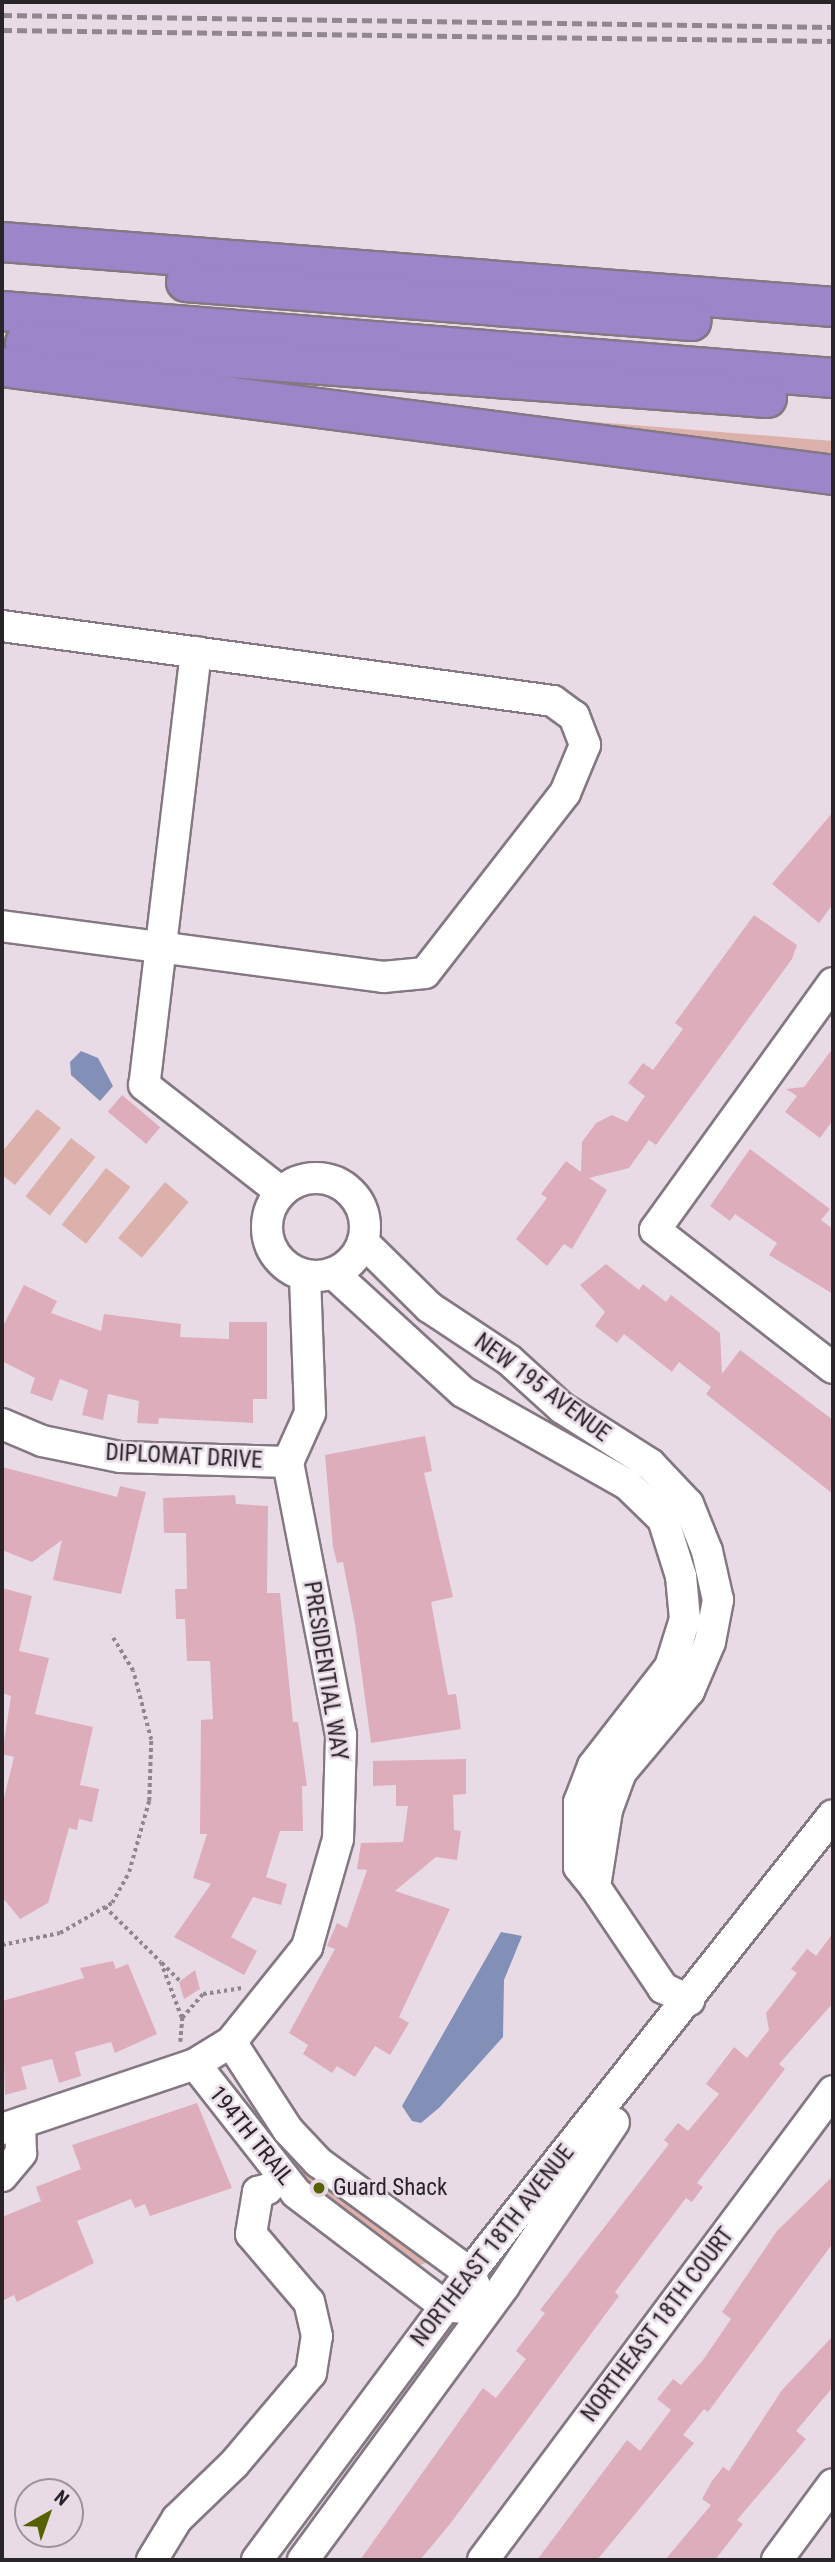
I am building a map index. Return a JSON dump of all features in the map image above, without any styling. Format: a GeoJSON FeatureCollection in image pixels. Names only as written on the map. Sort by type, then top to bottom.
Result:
{"type":"FeatureCollection","features":[{"type":"Feature","properties":{"kind":"highway"},"geometry":{"type":"LineString","coordinates":[[2,242],[833,307]]}},
{"type":"Feature","properties":{"kind":"highway"},"geometry":{"type":"LineString","coordinates":[[2,267],[833,330]]}},
{"type":"Feature","properties":{"kind":"highway"},"geometry":{"type":"LineString","coordinates":[[2,311],[833,378]]}},
{"type":"Feature","properties":{"kind":"highway"},"geometry":{"type":"LineString","coordinates":[[2,341],[833,402]]}},
{"type":"Feature","properties":{"kind":"highway"},"geometry":{"type":"LineString","coordinates":[[2,367],[833,475]]}},
{"type":"Feature","properties":{"kind":"street"},"geometry":{"type":"LineString","coordinates":[[2,626],[553,701],[574,716],[585,744],[565,793],[425,972],[383,977],[2,926]]}},
{"type":"Feature","properties":{"kind":"street"},"geometry":{"type":"LineString","coordinates":[[196,652],[157,948],[144,1085],[281,1192]]}},
{"type":"Feature","properties":{"kind":"street"},"geometry":{"type":"LineString","coordinates":[[829,998],[655,1230],[833,1368]]}},
{"type":"Feature","properties":{"kind":"street"},"geometry":{"type":"LineString","coordinates":[[309,1178],[341,1185],[362,1209],[363,1242],[319,1274],[282,1264],[267,1236],[267,1220],[281,1192],[309,1178]]}},
{"type":"Feature","properties":{"kind":"street","name":"NEW 195 AVENUE"},"geometry":{"type":"LineString","coordinates":[[363,1242],[429,1307],[479,1340],[670,1484],[692,1515],[718,1600],[710,1642],[690,1690],[621,1772],[607,1810],[595,1888]]}},
{"type":"Feature","properties":{"kind":"street"},"geometry":{"type":"LineString","coordinates":[[288,1462],[310,1413],[319,1274]]}},
{"type":"Feature","properties":{"kind":"street","name":"NEW 195 AVENUE"},"geometry":{"type":"LineString","coordinates":[[319,1274],[463,1392],[628,1485],[663,1519],[681,1576],[685,1619],[670,1667],[593,1766],[579,1802],[579,1867],[663,1987],[689,2000]]}},
{"type":"Feature","properties":{"kind":"street"},"geometry":{"type":"LineString","coordinates":[[446,1376],[479,1340]]}},
{"type":"Feature","properties":{"kind":"street","name":"DIPLOMAT DRIVE"},"geometry":{"type":"LineString","coordinates":[[2,1424],[42,1441],[120,1457],[288,1462]]}},
{"type":"Feature","properties":{"kind":"street","name":"PRESIDENTIAL WAY"},"geometry":{"type":"LineString","coordinates":[[2,2176],[21,2153],[11,2127],[191,2066],[230,2042],[307,1947],[338,1839],[341,1735],[288,1462]]}},
{"type":"Feature","properties":{"kind":"street","name":"NORTHEAST 18TH AVENUE"},"geometry":{"type":"LineString","coordinates":[[257,2560],[470,2273],[738,1939],[833,1815]]}},
{"type":"Feature","properties":{"kind":"street","name":"NORTHEAST 18TH AVENUE"},"geometry":{"type":"LineString","coordinates":[[303,2560],[485,2311],[738,1939]]}},
{"type":"Feature","properties":{"kind":"street","name":"194TH TRAIL"},"geometry":{"type":"LineString","coordinates":[[230,2042],[299,2142],[470,2273]]}},
{"type":"Feature","properties":{"kind":"street","name":"194TH TRAIL"},"geometry":{"type":"LineString","coordinates":[[191,2066],[271,2179],[296,2193],[445,2306]]}},
{"type":"Feature","properties":{"kind":"street","name":"NORTHEAST 18TH COURT"},"geometry":{"type":"LineString","coordinates":[[483,2560],[833,2091]]}},
{"type":"Feature","properties":{"kind":"street"},"geometry":{"type":"LineString","coordinates":[[152,2560],[177,2519],[234,2464],[311,2373],[317,2336],[309,2302],[251,2234],[258,2192],[299,2142]]}},
{"type":"Feature","properties":{"kind":"street"},"geometry":{"type":"LineString","coordinates":[[445,2306],[485,2311],[470,2273]]}},
{"type":"Feature","properties":{"kind":"street"},"geometry":{"type":"LineString","coordinates":[[777,2560],[833,2484]]}},
{"type":"Feature","properties":{"kind":"path"},"geometry":{"type":"LineString","coordinates":[[2,1945],[60,1933],[105,1907],[129,1872],[153,1772],[133,1671],[111,1635]]}},
{"type":"Feature","properties":{"kind":"path"},"geometry":{"type":"LineString","coordinates":[[105,1907],[180,1981]]}},
{"type":"Feature","properties":{"kind":"path"},"geometry":{"type":"LineString","coordinates":[[161,1962],[182,2018],[181,2048],[191,2066]]}},
{"type":"Feature","properties":{"kind":"path"},"geometry":{"type":"LineString","coordinates":[[182,2018],[197,1998],[229,1987],[250,1991]]}},
{"type":"Feature","properties":{"kind":"shaded area"},"geometry":{"type":"Polygon","coordinates":[[[521,416],[833,441],[833,465],[521,416]]]}},
{"type":"Feature","properties":{"kind":"shaded area"},"geometry":{"type":"Polygon","coordinates":[[[37,1109],[61,1128],[15,1185],[2,1175],[2,1152],[37,1109]]]}},
{"type":"Feature","properties":{"kind":"shaded area"},"geometry":{"type":"Polygon","coordinates":[[[71,1138],[95,1157],[50,1215],[25,1196],[71,1138]]]}},
{"type":"Feature","properties":{"kind":"shaded area"},"geometry":{"type":"Polygon","coordinates":[[[106,1168],[130,1187],[86,1244],[62,1225],[106,1168]]]}},
{"type":"Feature","properties":{"kind":"shaded area"},"geometry":{"type":"Polygon","coordinates":[[[165,1182],[189,1202],[142,1258],[118,1238],[165,1182]]]}},
{"type":"Feature","properties":{"kind":"shaded area"},"geometry":{"type":"Polygon","coordinates":[[[307,2168],[426,2257],[426,2263],[414,2267],[302,2185],[298,2173],[307,2168]]]}},
{"type":"Feature","properties":{"kind":"water"},"geometry":{"type":"Polygon","coordinates":[[[81,1051],[98,1058],[113,1086],[100,1101],[71,1075],[70,1062],[81,1051]]]}},
{"type":"Feature","properties":{"kind":"water"},"geometry":{"type":"Polygon","coordinates":[[[501,1932],[522,1936],[504,1980],[503,2037],[440,2107],[421,2123],[412,2121],[402,2106],[501,1932]]]}},
{"type":"Feature","properties":{"kind":"building"},"geometry":{"type":"Polygon","coordinates":[[[833,812],[833,904],[819,923],[772,884],[833,812]]]}},
{"type":"Feature","properties":{"kind":"building"},"geometry":{"type":"Polygon","coordinates":[[[754,915],[797,945],[792,959],[656,1145],[649,1140],[629,1168],[589,1178],[607,1190],[572,1249],[564,1244],[547,1266],[516,1239],[547,1198],[541,1194],[566,1161],[581,1172],[582,1142],[596,1123],[612,1115],[627,1122],[645,1096],[628,1083],[643,1063],[653,1070],[683,1029],[675,1023],[754,915]]]}},
{"type":"Feature","properties":{"kind":"building"},"geometry":{"type":"Polygon","coordinates":[[[833,1048],[833,1120],[820,1138],[785,1112],[797,1096],[786,1089],[804,1087],[833,1048]]]}},
{"type":"Feature","properties":{"kind":"building"},"geometry":{"type":"Polygon","coordinates":[[[122,1095],[160,1127],[146,1144],[108,1112],[122,1095]]]}},
{"type":"Feature","properties":{"kind":"building"},"geometry":{"type":"Polygon","coordinates":[[[750,1149],[830,1209],[821,1220],[833,1229],[833,1294],[769,1255],[777,1243],[735,1214],[730,1221],[710,1206],[750,1149]]]}},
{"type":"Feature","properties":{"kind":"building"},"geometry":{"type":"Polygon","coordinates":[[[606,1264],[639,1290],[643,1284],[666,1302],[671,1295],[720,1333],[722,1374],[740,1350],[833,1420],[833,1494],[706,1394],[711,1387],[679,1362],[672,1372],[624,1334],[617,1343],[595,1326],[605,1312],[580,1285],[606,1264]]]}},
{"type":"Feature","properties":{"kind":"building"},"geometry":{"type":"Polygon","coordinates":[[[24,1285],[57,1301],[51,1313],[101,1331],[104,1314],[181,1324],[180,1337],[229,1339],[229,1322],[267,1322],[267,1399],[253,1399],[253,1423],[159,1418],[158,1424],[137,1423],[139,1401],[108,1394],[103,1420],[82,1415],[88,1390],[60,1379],[52,1401],[30,1393],[35,1378],[2,1361],[2,1328],[24,1285]]]}},
{"type":"Feature","properties":{"kind":"building"},"geometry":{"type":"Polygon","coordinates":[[[425,1436],[432,1471],[424,1473],[453,1597],[431,1602],[448,1695],[456,1694],[461,1729],[371,1743],[355,1624],[343,1562],[337,1563],[333,1547],[325,1455],[425,1436]]]}},
{"type":"Feature","properties":{"kind":"building"},"geometry":{"type":"Polygon","coordinates":[[[2,1467],[117,1497],[120,1486],[146,1492],[121,1594],[53,1580],[62,1540],[32,1562],[2,1550],[2,1467]]]}},
{"type":"Feature","properties":{"kind":"building"},"geometry":{"type":"Polygon","coordinates":[[[235,1495],[236,1504],[268,1506],[267,1593],[280,1593],[293,1722],[298,1722],[307,1786],[302,1786],[303,1831],[280,1831],[266,1877],[287,1884],[281,1905],[253,1897],[231,1937],[257,1951],[244,1975],[174,1937],[211,1884],[193,1878],[207,1834],[200,1834],[201,1720],[213,1719],[210,1661],[187,1661],[185,1619],[176,1619],[175,1589],[187,1589],[186,1533],[164,1533],[163,1498],[235,1495]]]}},
{"type":"Feature","properties":{"kind":"building"},"geometry":{"type":"Polygon","coordinates":[[[2,1588],[32,1596],[19,1651],[49,1658],[35,1714],[93,1727],[80,1785],[99,1789],[92,1822],[79,1819],[77,1830],[69,1828],[48,1903],[20,1919],[2,1897],[2,1806],[14,1757],[2,1754],[11,1696],[2,1693],[2,1588]]]}},
{"type":"Feature","properties":{"kind":"building"},"geometry":{"type":"Polygon","coordinates":[[[466,1759],[466,1794],[453,1795],[454,1830],[461,1831],[457,1860],[436,1857],[395,1891],[450,1909],[399,2017],[409,2023],[390,2055],[375,2046],[355,2077],[337,2066],[332,2073],[303,2054],[308,2045],[289,2033],[335,1949],[327,1946],[337,1923],[347,1928],[367,1870],[357,1869],[361,1843],[403,1842],[408,1806],[396,1806],[396,1785],[373,1786],[373,1761],[466,1759]]]}},
{"type":"Feature","properties":{"kind":"building"},"geometry":{"type":"Polygon","coordinates":[[[833,1933],[833,2003],[779,2064],[785,2069],[697,2183],[703,2187],[692,2202],[686,2198],[615,2292],[619,2296],[450,2524],[420,2560],[360,2560],[483,2388],[496,2398],[526,2359],[516,2351],[545,2313],[540,2310],[669,2144],[664,2140],[678,2123],[688,2131],[719,2094],[706,2084],[734,2047],[747,2058],[769,2030],[766,2013],[797,1973],[791,1969],[807,1949],[816,1956],[833,1933]]]}},
{"type":"Feature","properties":{"kind":"building"},"geometry":{"type":"Polygon","coordinates":[[[113,1961],[116,1969],[128,1964],[157,2034],[115,2053],[111,2042],[75,2052],[81,2076],[59,2083],[52,2059],[21,2067],[27,2089],[5,2095],[2,2001],[84,1978],[80,1968],[113,1961]]]}},
{"type":"Feature","properties":{"kind":"building"},"geometry":{"type":"Polygon","coordinates":[[[195,1970],[200,1989],[184,1999],[179,1982],[195,1970]]]}},
{"type":"Feature","properties":{"kind":"building"},"geometry":{"type":"Polygon","coordinates":[[[197,2103],[232,2188],[150,2216],[145,2204],[135,2208],[131,2199],[77,2221],[94,2263],[17,2302],[14,2295],[2,2301],[2,2217],[41,2201],[36,2187],[81,2169],[72,2145],[197,2103]]]}},
{"type":"Feature","properties":{"kind":"building"},"geometry":{"type":"Polygon","coordinates":[[[833,2176],[833,2243],[708,2412],[704,2409],[683,2435],[694,2443],[597,2560],[537,2560],[627,2440],[640,2451],[671,2410],[657,2399],[673,2379],[681,2385],[703,2360],[731,2319],[722,2312],[777,2231],[833,2176]]]}},
{"type":"Feature","properties":{"kind":"building"},"geometry":{"type":"Polygon","coordinates":[[[833,2336],[833,2387],[796,2431],[806,2439],[737,2520],[743,2524],[715,2560],[665,2560],[711,2505],[702,2499],[712,2481],[723,2467],[729,2471],[782,2390],[833,2336]]]}},
{"type":"Feature","properties":{"kind":"railway"},"geometry":{"type":"LineString","coordinates":[[2,15],[833,27]]}},
{"type":"Feature","properties":{"kind":"railway"},"geometry":{"type":"LineString","coordinates":[[2,30],[833,41]]}},
{"type":"Feature","properties":{"kind":"place","name":"Guard Shack"},"geometry":{"type":"Point","coordinates":[319,2188]}}]}
